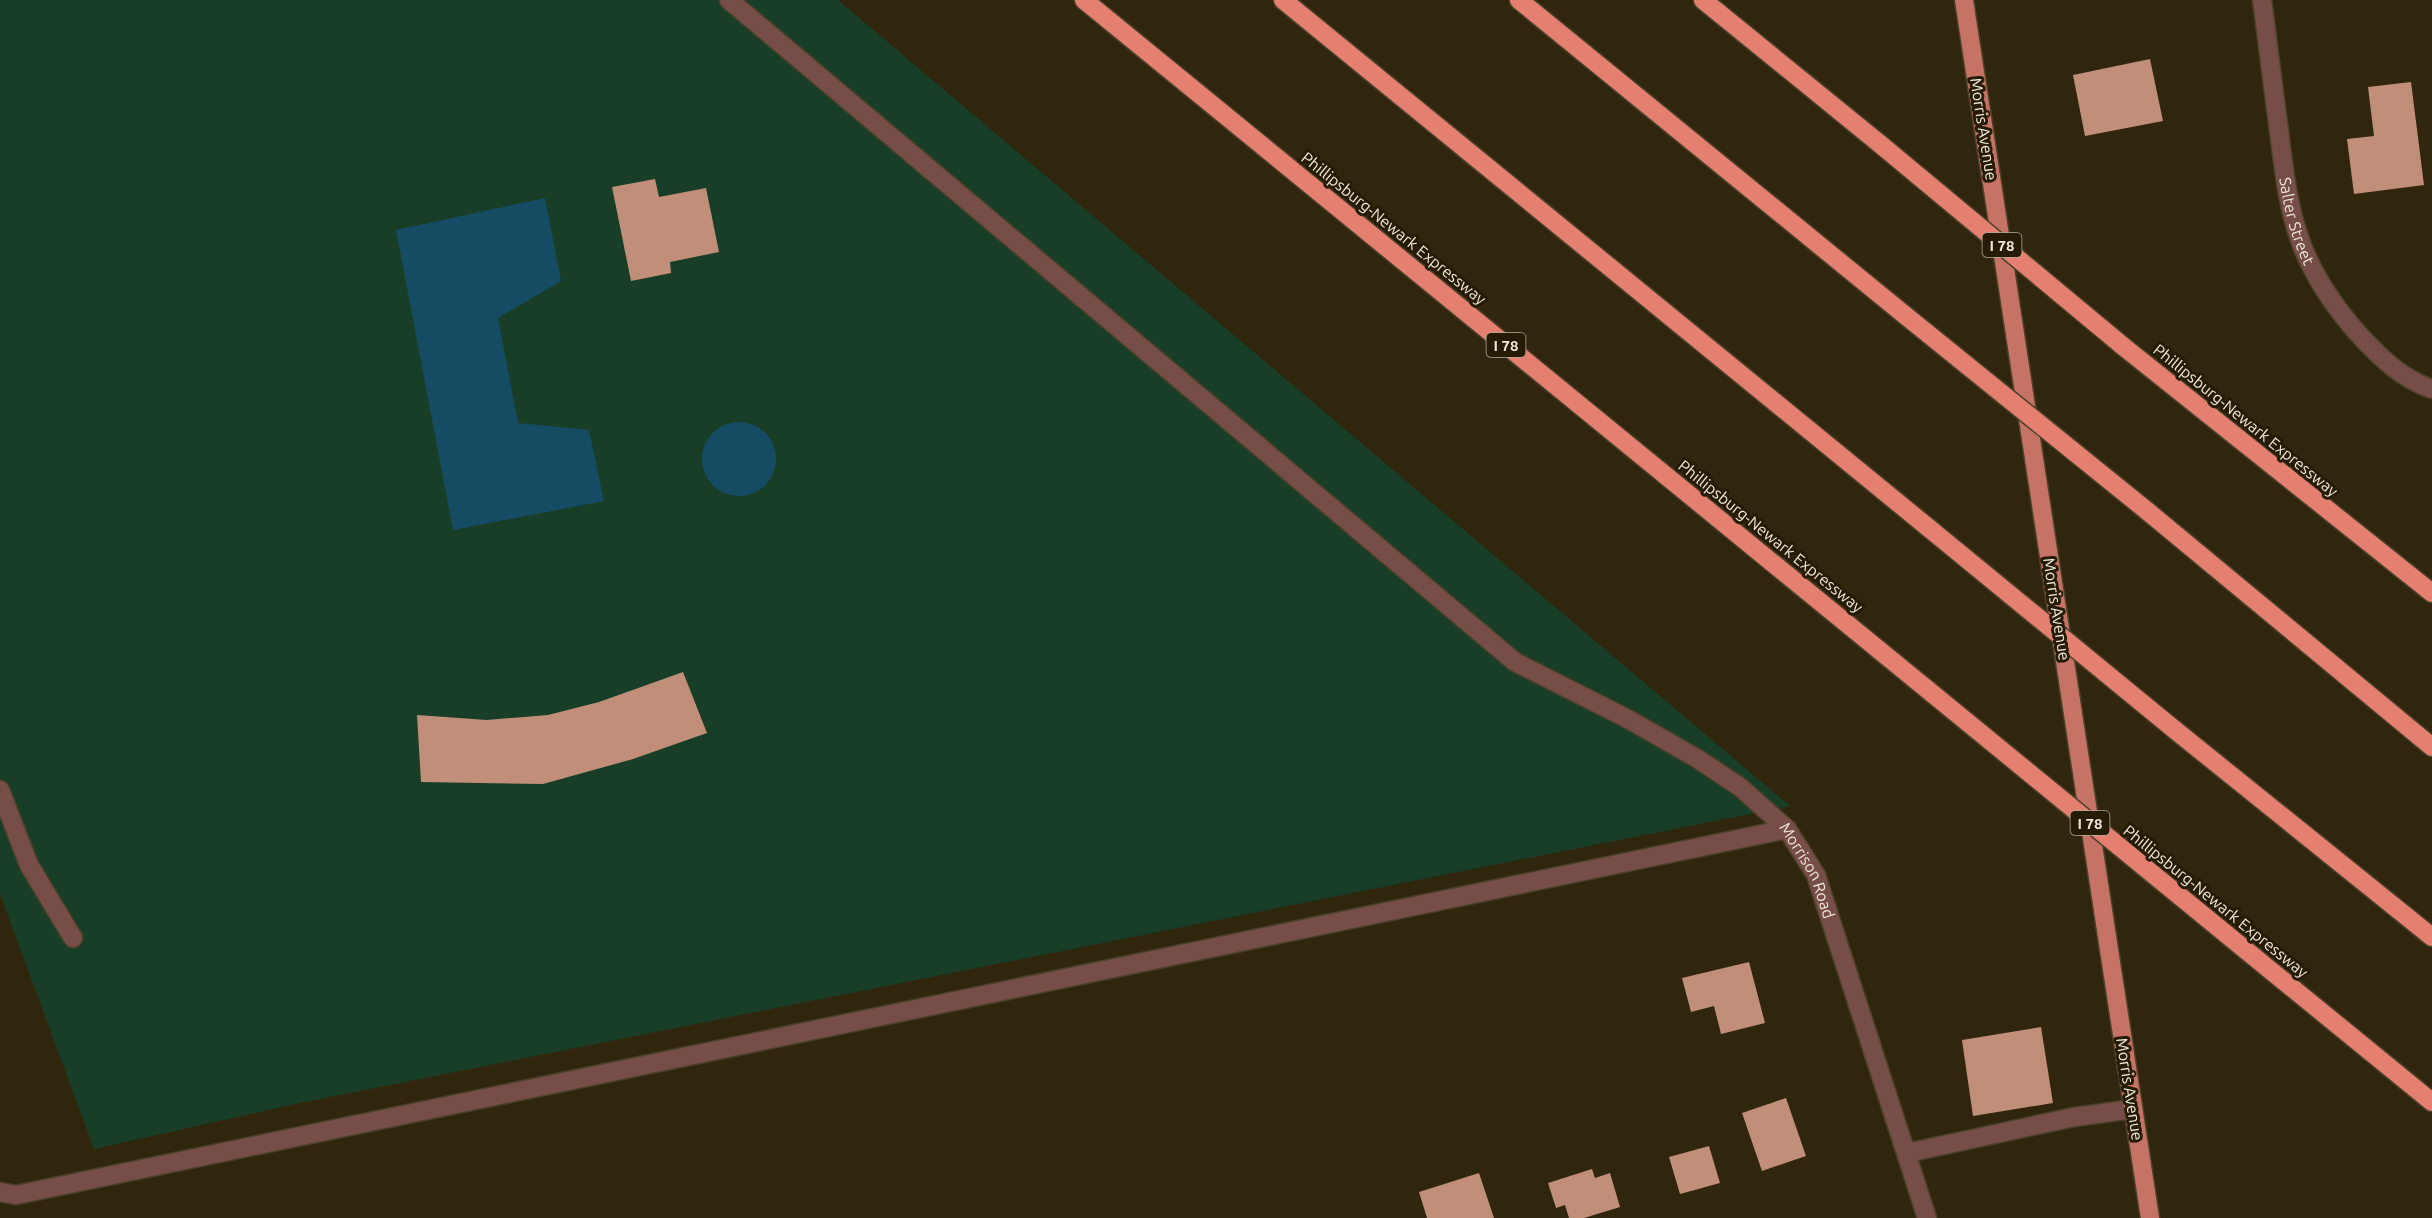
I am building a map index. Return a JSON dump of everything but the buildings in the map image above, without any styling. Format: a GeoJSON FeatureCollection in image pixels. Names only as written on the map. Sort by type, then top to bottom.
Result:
{"type":"FeatureCollection","features":[{"type":"Feature","properties":{"kind":"highway","name":"Phillipsburg-Newark Expressway"},"geometry":{"type":"LineString","coordinates":[[1084,0],[2432,1102]]}},
{"type":"Feature","properties":{"kind":"highway"},"geometry":{"type":"LineString","coordinates":[[1283,0],[2175,730],[2432,937]]}},
{"type":"Feature","properties":{"kind":"highway"},"geometry":{"type":"LineString","coordinates":[[1519,0],[2146,510],[2432,747]]}},
{"type":"Feature","properties":{"kind":"highway","name":"Phillipsburg-Newark Expressway"},"geometry":{"type":"LineString","coordinates":[[1703,0],[2124,347],[2432,592]]}},
{"type":"Feature","properties":{"kind":"main road","name":"Morris Avenue"},"geometry":{"type":"LineString","coordinates":[[1964,0],[2150,1218]]}},
{"type":"Feature","properties":{"kind":"street","name":"Morrison Road"},"geometry":{"type":"LineString","coordinates":[[729,0],[1515,662],[1628,719],[1698,759],[1740,787],[1787,829],[1816,875],[1907,1153],[1925,1217]]}},
{"type":"Feature","properties":{"kind":"street","name":"Salter Street"},"geometry":{"type":"LineString","coordinates":[[2262,0],[2285,176],[2292,212],[2303,248],[2324,286],[2359,334],[2385,363],[2413,382],[2432,389]]}},
{"type":"Feature","properties":{"kind":"street"},"geometry":{"type":"LineString","coordinates":[[0,790],[29,865],[73,938]]}},
{"type":"Feature","properties":{"kind":"street"},"geometry":{"type":"LineString","coordinates":[[0,1192],[16,1195],[28,1193],[1787,829]]}},
{"type":"Feature","properties":{"kind":"street"},"geometry":{"type":"LineString","coordinates":[[1907,1153],[2046,1123],[2133,1109]]}},
{"type":"Feature","properties":{"kind":"green space"},"geometry":{"type":"Polygon","coordinates":[[[0,0],[838,0],[1790,806],[304,1102],[94,1149],[0,894],[0,0]]]}},
{"type":"Feature","properties":{"kind":"water"},"geometry":{"type":"Polygon","coordinates":[[[545,198],[561,281],[498,318],[518,423],[589,430],[604,501],[453,530],[396,230],[545,198]]]}},
{"type":"Feature","properties":{"kind":"water"},"geometry":{"type":"Polygon","coordinates":[[[732,422],[746,422],[760,428],[770,438],[776,452],[774,473],[760,490],[746,496],[732,496],[718,490],[708,480],[702,466],[702,452],[708,438],[718,428],[732,422]]]}}]}
